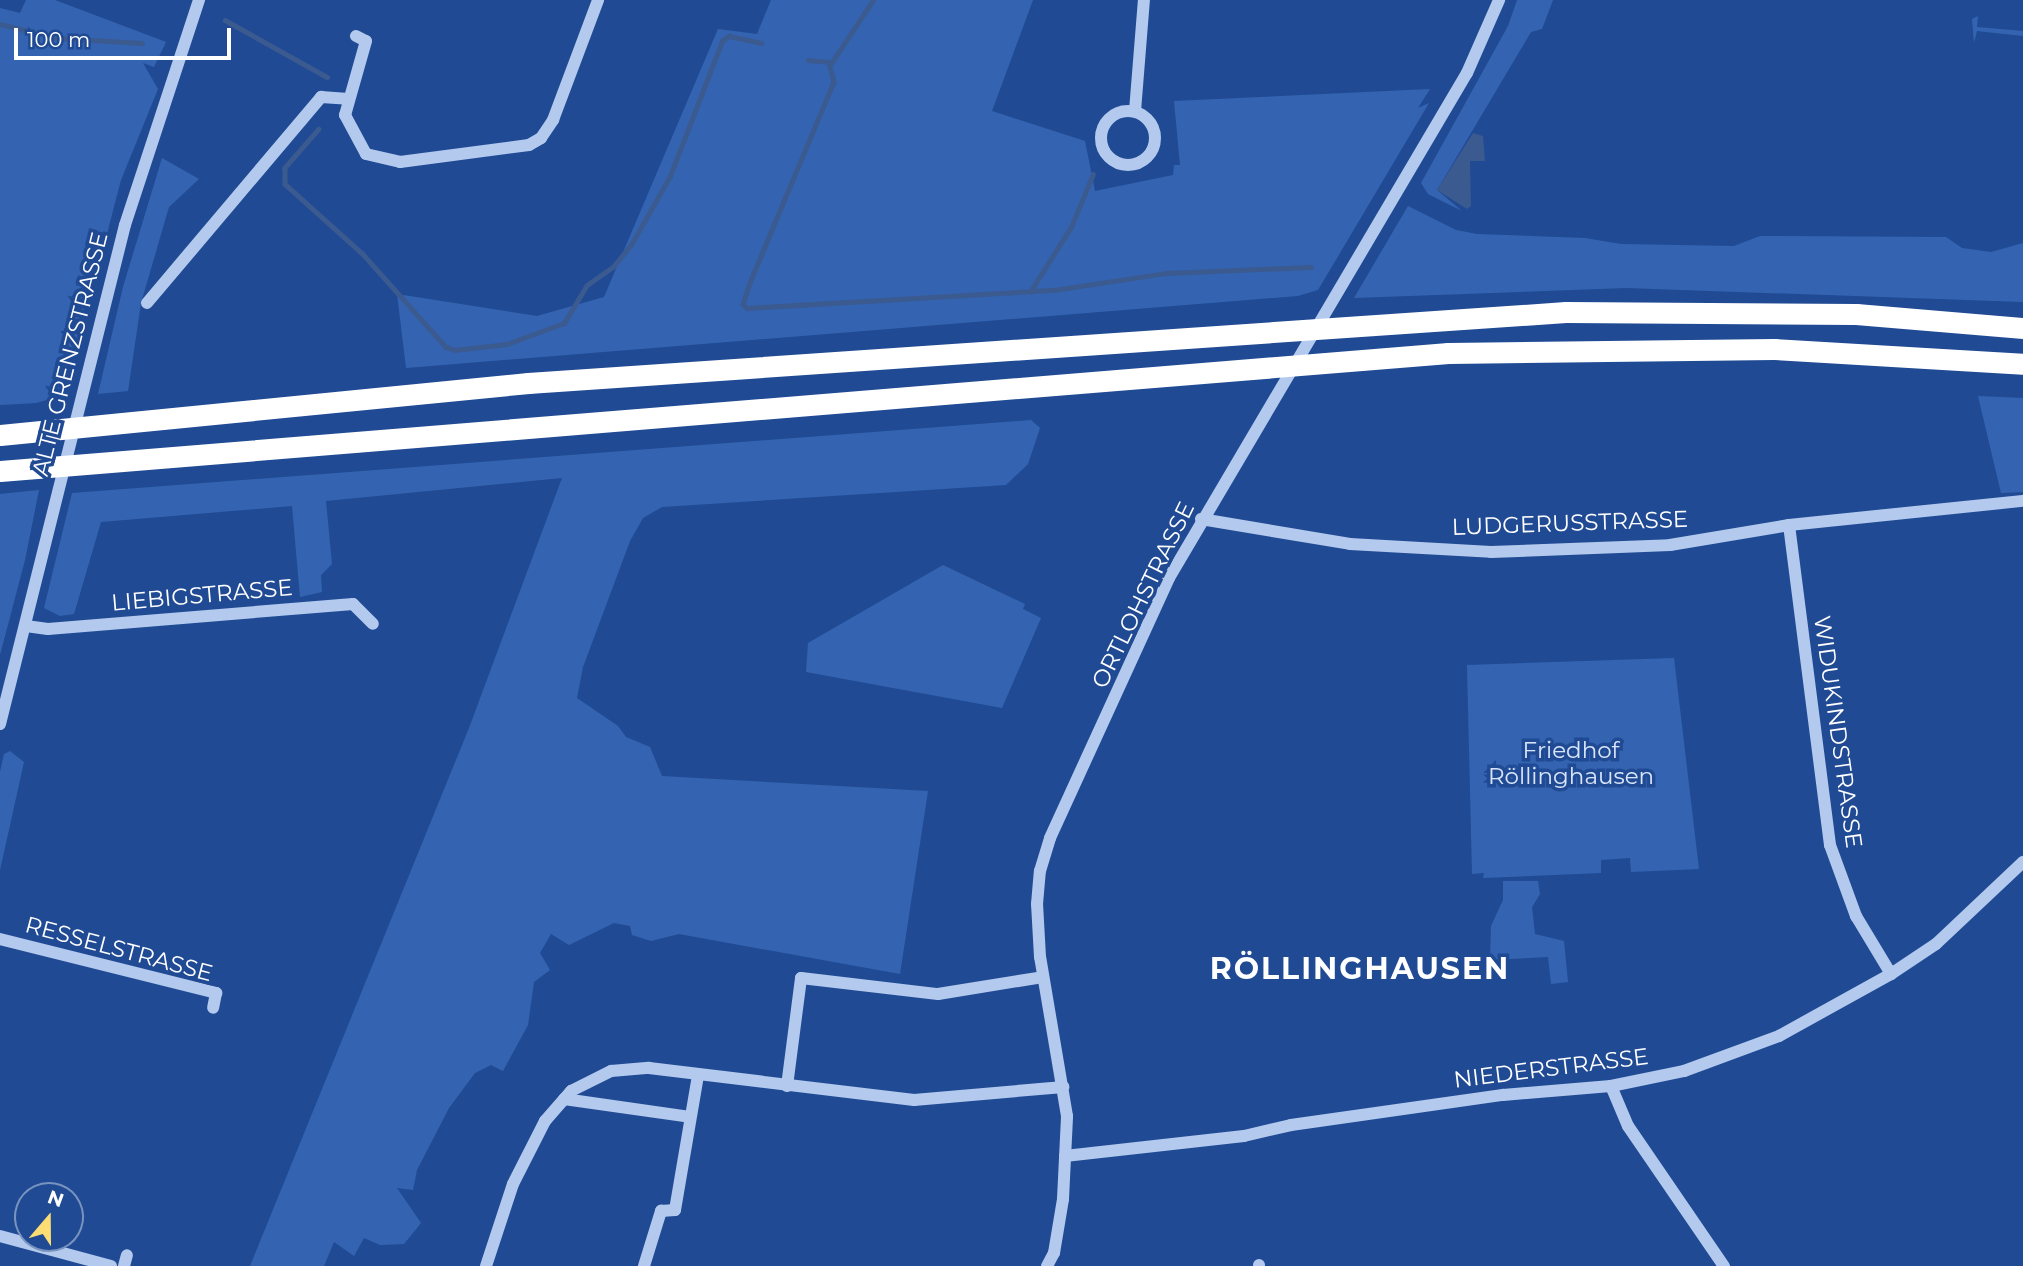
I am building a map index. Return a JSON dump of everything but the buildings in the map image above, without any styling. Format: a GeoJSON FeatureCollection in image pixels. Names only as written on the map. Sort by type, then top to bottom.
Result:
{"type":"FeatureCollection","features":[{"type":"Feature","properties":{"kind":"highway"},"geometry":{"type":"LineString","coordinates":[[0,435],[528,383],[1566,312],[1856,314],[2023,328]]}},
{"type":"Feature","properties":{"kind":"highway"},"geometry":{"type":"LineString","coordinates":[[0,471],[1448,353],[1774,349],[2023,364]]}},
{"type":"Feature","properties":{"kind":"street","name":"ALTE GRENZSTRASSE"},"geometry":{"type":"LineString","coordinates":[[0,723],[125,225],[199,0]]}},
{"type":"Feature","properties":{"kind":"street"},"geometry":{"type":"LineString","coordinates":[[356,36],[366,41],[345,115],[358,146],[376,160],[400,162],[530,145],[541,138],[553,120],[598,0]]}},
{"type":"Feature","properties":{"kind":"street"},"geometry":{"type":"LineString","coordinates":[[1135,111],[1144,0]]}},
{"type":"Feature","properties":{"kind":"street","name":"ORTLOHSTRASSE"},"geometry":{"type":"LineString","coordinates":[[1048,1266],[1054,1253],[1067,1116],[1043,977],[1037,904],[1040,871],[1051,838],[1159,599],[1202,520],[1485,41],[1499,0]]}},
{"type":"Feature","properties":{"kind":"street"},"geometry":{"type":"LineString","coordinates":[[147,303],[321,97],[348,99]]}},
{"type":"Feature","properties":{"kind":"street"},"geometry":{"type":"LineString","coordinates":[[1135,111],[1152,124],[1155,145],[1142,162],[1121,165],[1104,152],[1101,131],[1114,114],[1135,111]]}},
{"type":"Feature","properties":{"kind":"street","name":"LUDGERUSSTRASSE"},"geometry":{"type":"LineString","coordinates":[[1202,520],[1350,544],[1491,552],[1670,545],[1789,525],[2023,501]]}},
{"type":"Feature","properties":{"kind":"street","name":"WIDUKINDSTRASSE"},"geometry":{"type":"LineString","coordinates":[[1789,525],[1830,845],[1856,916],[1891,974]]}},
{"type":"Feature","properties":{"kind":"street","name":"LIEBIGSTRASSE"},"geometry":{"type":"LineString","coordinates":[[26,626],[48,629],[353,604],[373,624]]}},
{"type":"Feature","properties":{"kind":"street","name":"NIEDERSTRASSE"},"geometry":{"type":"LineString","coordinates":[[1065,1156],[1244,1136],[1292,1125],[1503,1095],[1611,1086],[1684,1070],[1779,1036],[1891,974],[1936,944],[2023,862]]}},
{"type":"Feature","properties":{"kind":"street","name":"RESSELSTRASSE"},"geometry":{"type":"LineString","coordinates":[[0,939],[216,993],[213,1008]]}},
{"type":"Feature","properties":{"kind":"street"},"geometry":{"type":"LineString","coordinates":[[787,1086],[801,978],[938,994],[1043,977]]}},
{"type":"Feature","properties":{"kind":"street"},"geometry":{"type":"LineString","coordinates":[[486,1266],[524,1158],[564,1099],[588,1079],[621,1069],[698,1075],[914,1100],[966,1099],[1063,1087]]}},
{"type":"Feature","properties":{"kind":"street"},"geometry":{"type":"LineString","coordinates":[[644,1266],[661,1211],[675,1210],[698,1075]]}},
{"type":"Feature","properties":{"kind":"street"},"geometry":{"type":"LineString","coordinates":[[1611,1086],[1628,1126],[1724,1266]]}},
{"type":"Feature","properties":{"kind":"street"},"geometry":{"type":"LineString","coordinates":[[564,1099],[690,1117]]}},
{"type":"Feature","properties":{"kind":"street"},"geometry":{"type":"LineString","coordinates":[[0,1236],[111,1266]]}},
{"type":"Feature","properties":{"kind":"green space"},"geometry":{"type":"Polygon","coordinates":[[[26,0],[55,0],[166,42],[154,67],[143,63],[158,89],[121,180],[65,395],[36,403],[0,405],[0,8],[20,13],[26,0]]]}},
{"type":"Feature","properties":{"kind":"green space"},"geometry":{"type":"Polygon","coordinates":[[[771,0],[1033,0],[992,111],[1085,141],[1095,191],[1173,175],[1174,165],[1180,165],[1174,101],[1430,89],[1418,108],[1429,103],[1318,290],[1298,296],[406,368],[397,294],[537,316],[604,297],[718,29],[757,34],[771,0]]]}},
{"type":"Feature","properties":{"kind":"green space"},"geometry":{"type":"Polygon","coordinates":[[[1517,0],[1553,0],[1542,29],[1531,32],[1437,190],[1462,211],[1428,194],[1421,183],[1508,26],[1517,0]]]}},
{"type":"Feature","properties":{"kind":"green space"},"geometry":{"type":"Polygon","coordinates":[[[1978,16],[1977,27],[2023,31],[2023,36],[1977,31],[1974,43],[1972,19],[1978,16]]]}},
{"type":"Feature","properties":{"kind":"green space"},"geometry":{"type":"Polygon","coordinates":[[[162,158],[199,179],[169,207],[141,303],[128,391],[98,394],[123,287],[162,158]]]}},
{"type":"Feature","properties":{"kind":"green space"},"geometry":{"type":"Polygon","coordinates":[[[1408,206],[1456,230],[1477,234],[1585,238],[1621,244],[1734,246],[1760,236],[1946,237],[1962,248],[1991,252],[2023,243],[2023,302],[1626,288],[1354,298],[1408,206]]]}},
{"type":"Feature","properties":{"kind":"green space"},"geometry":{"type":"Polygon","coordinates":[[[1978,396],[2023,398],[2023,492],[2001,493],[1978,396]]]}},
{"type":"Feature","properties":{"kind":"green space"},"geometry":{"type":"Polygon","coordinates":[[[1031,420],[1040,428],[1028,464],[1006,485],[662,507],[643,518],[630,541],[583,667],[577,698],[618,726],[626,737],[650,747],[662,776],[928,791],[900,974],[679,934],[651,941],[632,935],[630,926],[614,923],[569,945],[551,934],[540,953],[550,970],[534,982],[528,1025],[503,1071],[491,1065],[475,1073],[449,1108],[417,1170],[413,1190],[397,1188],[421,1223],[404,1244],[380,1245],[364,1238],[354,1256],[334,1242],[324,1266],[250,1266],[469,728],[562,478],[326,501],[332,564],[321,575],[322,592],[300,597],[292,506],[101,522],[74,614],[60,616],[44,608],[72,493],[1031,420]]]}},
{"type":"Feature","properties":{"kind":"green space"},"geometry":{"type":"Polygon","coordinates":[[[39,490],[25,560],[0,655],[0,494],[39,490]]]}},
{"type":"Feature","properties":{"kind":"green space"},"geometry":{"type":"Polygon","coordinates":[[[943,565],[1025,604],[1023,609],[1041,618],[1002,708],[806,672],[808,643],[943,565]]]}},
{"type":"Feature","properties":{"kind":"green space","name":"Friedhof Röllinghausen"},"geometry":{"type":"Polygon","coordinates":[[[1674,658],[1699,869],[1631,872],[1630,858],[1601,860],[1601,873],[1483,878],[1484,873],[1472,874],[1467,665],[1674,658]]]}},
{"type":"Feature","properties":{"kind":"green space"},"geometry":{"type":"Polygon","coordinates":[[[10,751],[24,762],[0,870],[0,772],[4,754],[10,751]]]}},
{"type":"Feature","properties":{"kind":"green space"},"geometry":{"type":"Polygon","coordinates":[[[1503,881],[1538,881],[1540,894],[1532,907],[1535,934],[1564,941],[1568,982],[1551,984],[1548,957],[1490,960],[1491,926],[1503,900],[1503,881]]]}},
{"type":"Feature","properties":{"kind":"shaded area"},"geometry":{"type":"Polygon","coordinates":[[[1473,133],[1483,136],[1485,161],[1470,161],[1471,206],[1467,209],[1437,190],[1473,133]]]}},
{"type":"Feature","properties":{"kind":"waterway"},"geometry":{"type":"LineString","coordinates":[[808,60],[832,62],[873,0]]}},
{"type":"Feature","properties":{"kind":"waterway"},"geometry":{"type":"LineString","coordinates":[[225,20],[327,77]]}},
{"type":"Feature","properties":{"kind":"waterway"},"geometry":{"type":"LineString","coordinates":[[0,24],[58,38],[142,43]]}},
{"type":"Feature","properties":{"kind":"waterway"},"geometry":{"type":"LineString","coordinates":[[319,129],[285,168],[285,184],[362,253],[446,347],[455,350],[507,344],[564,323],[587,285],[613,267],[631,245],[670,176],[722,41],[729,36],[761,43]]}},
{"type":"Feature","properties":{"kind":"waterway"},"geometry":{"type":"LineString","coordinates":[[829,62],[834,82],[750,283],[743,304],[747,308],[1054,290],[1167,273],[1311,267]]}},
{"type":"Feature","properties":{"kind":"waterway"},"geometry":{"type":"LineString","coordinates":[[1030,292],[1071,227],[1093,174]]}},
{"type":"Feature","properties":{"kind":"district","name":"RÖLLINGHAUSEN"},"geometry":{"type":"Point","coordinates":[1360,969]}}]}
